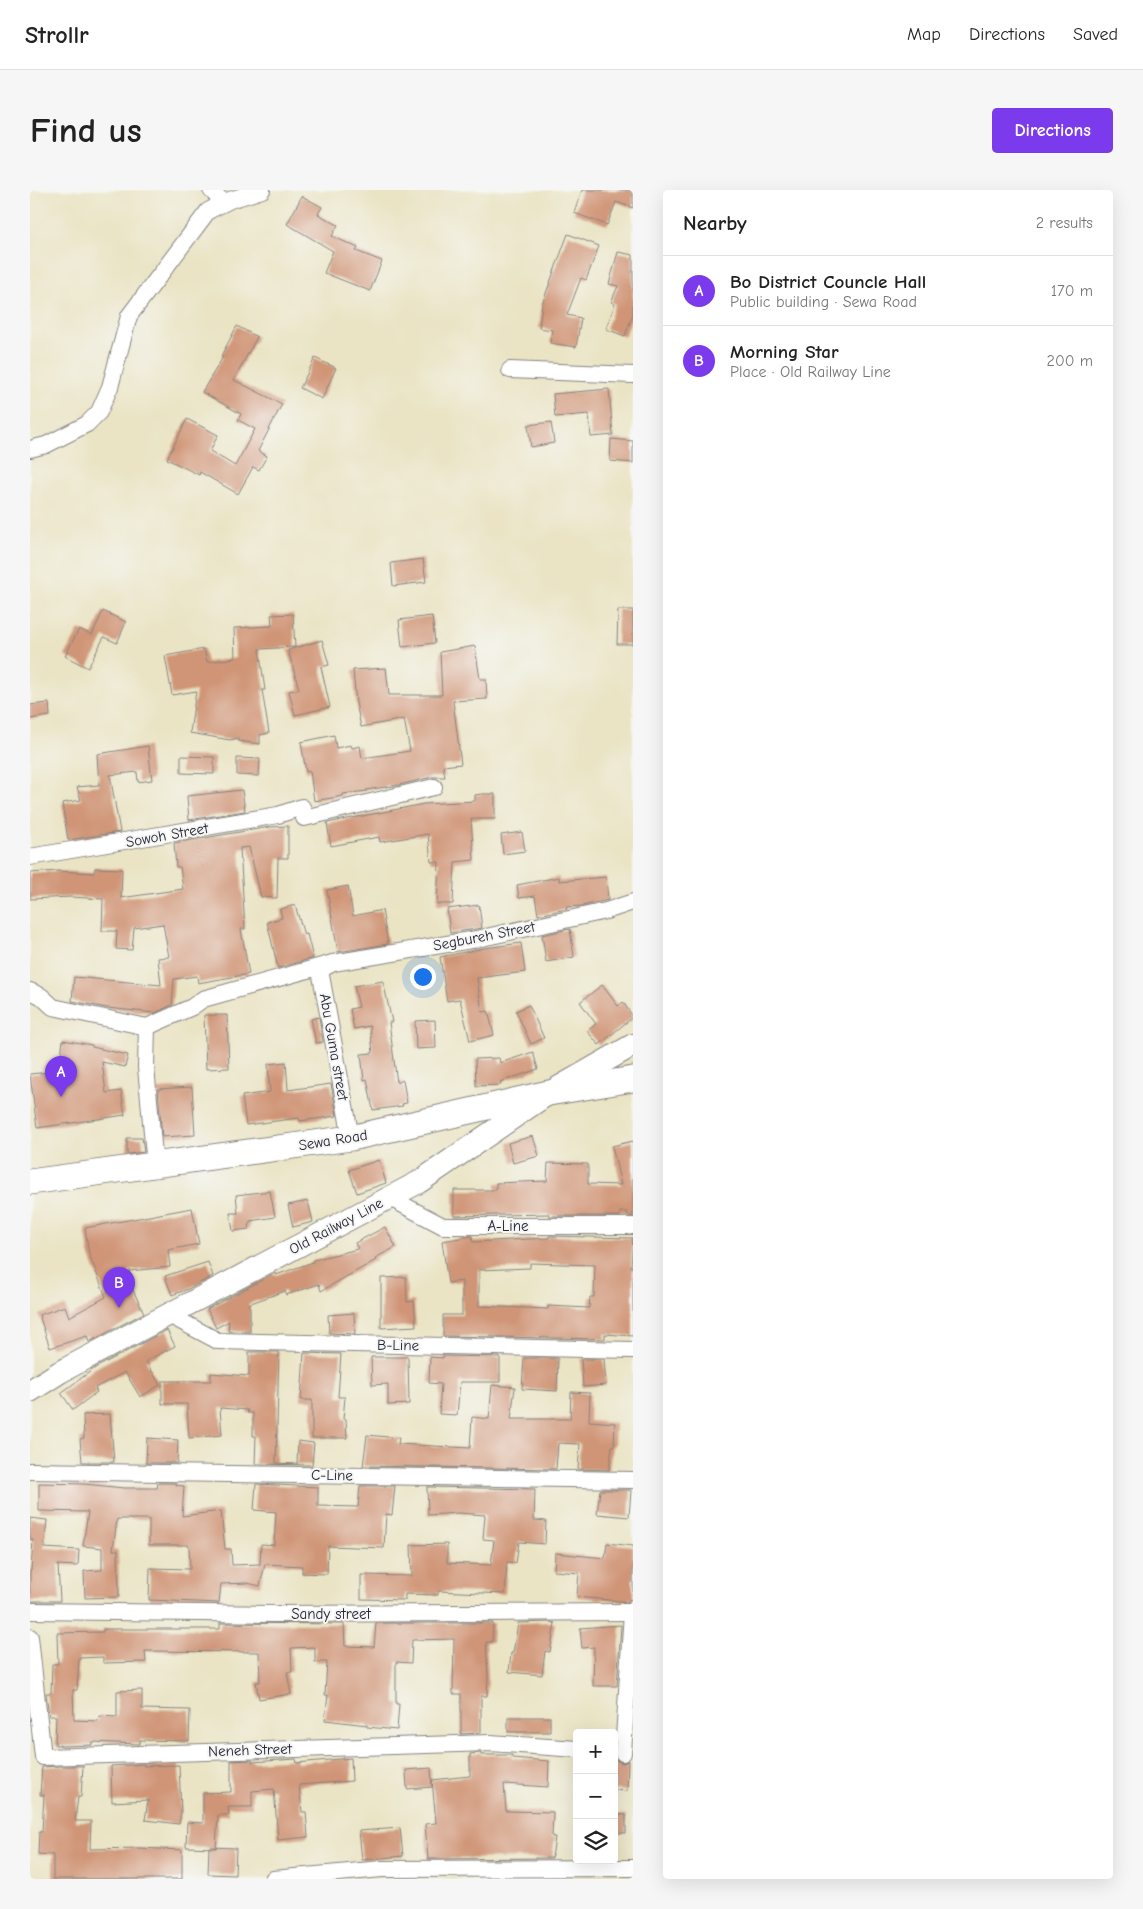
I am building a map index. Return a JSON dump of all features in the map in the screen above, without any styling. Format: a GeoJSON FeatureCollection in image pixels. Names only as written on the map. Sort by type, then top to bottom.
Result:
{"type":"FeatureCollection","features":[{"type":"Feature","properties":{"kind":"main road","name":"Sewa Road"},"geometry":{"type":"LineString","coordinates":[[30,1182],[351,1138],[549,1093],[633,1079]]}},
{"type":"Feature","properties":{"kind":"street"},"geometry":{"type":"LineString","coordinates":[[211,190],[224,203]]}},
{"type":"Feature","properties":{"kind":"street"},"geometry":{"type":"LineString","coordinates":[[30,449],[46,445],[87,424],[99,412],[110,387],[129,316],[208,211],[224,203],[262,190]]}},
{"type":"Feature","properties":{"kind":"street"},"geometry":{"type":"LineString","coordinates":[[510,370],[633,375]]}},
{"type":"Feature","properties":{"kind":"street","name":"Sowoh Street"},"geometry":{"type":"LineString","coordinates":[[30,857],[278,815],[302,807],[304,818],[434,787]]}},
{"type":"Feature","properties":{"kind":"street","name":"Segbureh Street"},"geometry":{"type":"LineString","coordinates":[[147,1027],[192,1007],[203,999],[333,963],[477,939],[606,911],[633,902]]}},
{"type":"Feature","properties":{"kind":"street","name":"Abu Guma street"},"geometry":{"type":"LineString","coordinates":[[333,963],[320,970],[351,1138]]}},
{"type":"Feature","properties":{"kind":"street"},"geometry":{"type":"LineString","coordinates":[[30,991],[41,996],[53,1007],[147,1027],[146,1067],[155,1166]]}},
{"type":"Feature","properties":{"kind":"street","name":"Old Railway Line"},"geometry":{"type":"LineString","coordinates":[[30,1391],[60,1372],[419,1182],[549,1093],[633,1045]]}},
{"type":"Feature","properties":{"kind":"street","name":"A-Line"},"geometry":{"type":"LineString","coordinates":[[390,1198],[443,1226],[633,1226]]}},
{"type":"Feature","properties":{"kind":"street","name":"B-Line"},"geometry":{"type":"LineString","coordinates":[[169,1315],[218,1341],[633,1350]]}},
{"type":"Feature","properties":{"kind":"street","name":"C-Line"},"geometry":{"type":"LineString","coordinates":[[30,1471],[633,1480]]}},
{"type":"Feature","properties":{"kind":"street","name":"Sandy street"},"geometry":{"type":"LineString","coordinates":[[30,1611],[265,1614],[632,1612]]}},
{"type":"Feature","properties":{"kind":"street"},"geometry":{"type":"LineString","coordinates":[[623,1753],[632,1612]]}},
{"type":"Feature","properties":{"kind":"street","name":"Neneh Street"},"geometry":{"type":"LineString","coordinates":[[30,1637],[43,1757],[490,1743],[573,1749]]}},
{"type":"Feature","properties":{"kind":"street"},"geometry":{"type":"LineString","coordinates":[[273,1879],[382,1869],[633,1868]]}},
{"type":"Feature","properties":{"kind":"building"},"geometry":{"type":"Polygon","coordinates":[[[582,190],[633,190],[633,208],[616,202],[607,225],[574,213],[582,190]]]}},
{"type":"Feature","properties":{"kind":"building"},"geometry":{"type":"Polygon","coordinates":[[[302,196],[322,207],[318,214],[338,225],[332,236],[358,248],[356,251],[382,261],[370,291],[324,273],[333,251],[287,224],[302,196]]]}},
{"type":"Feature","properties":{"kind":"building"},"geometry":{"type":"Polygon","coordinates":[[[568,234],[599,246],[586,280],[581,278],[567,315],[581,318],[576,347],[550,343],[552,330],[539,328],[542,304],[568,234]]]}},
{"type":"Feature","properties":{"kind":"building"},"geometry":{"type":"Polygon","coordinates":[[[618,252],[633,255],[633,314],[625,336],[606,329],[615,304],[611,302],[618,286],[609,284],[618,252]]]}},
{"type":"Feature","properties":{"kind":"building"},"geometry":{"type":"Polygon","coordinates":[[[237,326],[257,337],[234,380],[282,404],[258,451],[267,456],[259,470],[253,467],[238,494],[200,472],[199,475],[167,459],[187,419],[218,435],[210,451],[235,466],[255,429],[238,420],[241,414],[202,392],[223,357],[221,356],[237,326]]]}},
{"type":"Feature","properties":{"kind":"building"},"geometry":{"type":"Polygon","coordinates":[[[315,358],[336,368],[322,399],[300,388],[315,358]]]}},
{"type":"Feature","properties":{"kind":"building"},"geometry":{"type":"Polygon","coordinates":[[[609,389],[613,435],[591,437],[589,414],[555,417],[553,394],[609,389]]]}},
{"type":"Feature","properties":{"kind":"building"},"geometry":{"type":"Polygon","coordinates":[[[551,422],[554,443],[531,447],[528,425],[551,422]]]}},
{"type":"Feature","properties":{"kind":"building"},"geometry":{"type":"Polygon","coordinates":[[[611,439],[633,441],[633,463],[610,461],[611,439]]]}},
{"type":"Feature","properties":{"kind":"building"},"geometry":{"type":"Polygon","coordinates":[[[423,559],[426,582],[393,586],[391,563],[423,559]]]}},
{"type":"Feature","properties":{"kind":"building"},"geometry":{"type":"Polygon","coordinates":[[[618,610],[633,610],[633,644],[617,644],[618,610]]]}},
{"type":"Feature","properties":{"kind":"building"},"geometry":{"type":"Polygon","coordinates":[[[103,611],[126,622],[117,643],[104,637],[88,668],[65,656],[79,629],[92,635],[103,611]]]}},
{"type":"Feature","properties":{"kind":"building"},"geometry":{"type":"Polygon","coordinates":[[[293,614],[295,647],[259,649],[265,690],[262,690],[269,733],[260,735],[260,744],[238,741],[238,738],[230,740],[190,733],[196,691],[172,695],[165,656],[204,649],[207,662],[235,658],[234,628],[272,626],[271,615],[293,614]]]}},
{"type":"Feature","properties":{"kind":"building"},"geometry":{"type":"Polygon","coordinates":[[[432,616],[435,643],[402,647],[399,620],[432,616]]]}},
{"type":"Feature","properties":{"kind":"building"},"geometry":{"type":"Polygon","coordinates":[[[322,640],[329,665],[321,667],[330,707],[295,715],[289,691],[299,689],[288,650],[322,640]]]}},
{"type":"Feature","properties":{"kind":"building"},"geometry":{"type":"Polygon","coordinates":[[[475,646],[480,679],[486,679],[487,699],[453,701],[461,764],[443,766],[445,777],[432,777],[314,801],[310,771],[306,772],[301,742],[334,735],[336,748],[351,745],[352,748],[360,746],[362,758],[410,751],[404,719],[361,727],[356,703],[353,670],[386,668],[389,695],[442,695],[440,652],[475,646]]]}},
{"type":"Feature","properties":{"kind":"building"},"geometry":{"type":"Polygon","coordinates":[[[49,703],[50,716],[30,719],[30,705],[49,703]]]}},
{"type":"Feature","properties":{"kind":"building"},"geometry":{"type":"Polygon","coordinates":[[[148,746],[152,780],[138,782],[137,772],[110,775],[120,832],[68,840],[62,803],[81,800],[77,787],[99,785],[97,754],[148,746]]]}},
{"type":"Feature","properties":{"kind":"building"},"geometry":{"type":"Polygon","coordinates":[[[181,756],[214,757],[214,774],[181,773],[181,756]]]}},
{"type":"Feature","properties":{"kind":"building"},"geometry":{"type":"Polygon","coordinates":[[[237,758],[260,759],[259,776],[237,775],[237,758]]]}},
{"type":"Feature","properties":{"kind":"building"},"geometry":{"type":"Polygon","coordinates":[[[242,790],[245,811],[189,820],[187,796],[242,790]]]}},
{"type":"Feature","properties":{"kind":"building"},"geometry":{"type":"Polygon","coordinates":[[[495,794],[495,819],[471,819],[474,860],[455,862],[453,904],[437,904],[439,862],[431,862],[428,834],[380,842],[379,837],[331,846],[327,823],[424,804],[475,801],[475,795],[495,794]]]}},
{"type":"Feature","properties":{"kind":"building"},"geometry":{"type":"Polygon","coordinates":[[[288,826],[288,858],[278,858],[277,898],[261,897],[249,847],[240,848],[245,929],[241,929],[249,974],[198,983],[197,976],[174,979],[172,1005],[155,1013],[107,1008],[72,1001],[74,977],[161,985],[158,958],[169,957],[163,924],[134,928],[132,950],[116,949],[117,931],[102,931],[103,899],[71,897],[30,899],[30,873],[57,871],[94,873],[95,868],[122,869],[121,898],[183,889],[180,867],[176,867],[174,843],[270,827],[288,826]]]}},
{"type":"Feature","properties":{"kind":"building"},"geometry":{"type":"Polygon","coordinates":[[[522,832],[525,851],[503,854],[501,835],[522,832]]]}},
{"type":"Feature","properties":{"kind":"building"},"geometry":{"type":"Polygon","coordinates":[[[559,877],[559,881],[606,877],[608,900],[582,906],[566,907],[567,909],[538,915],[535,896],[519,898],[517,885],[559,877]]]}},
{"type":"Feature","properties":{"kind":"building"},"geometry":{"type":"Polygon","coordinates":[[[348,886],[353,916],[382,910],[388,944],[338,952],[327,890],[348,886]]]}},
{"type":"Feature","properties":{"kind":"building"},"geometry":{"type":"Polygon","coordinates":[[[295,905],[304,935],[307,934],[313,958],[278,968],[267,922],[282,918],[280,909],[295,905]]]}},
{"type":"Feature","properties":{"kind":"building"},"geometry":{"type":"Polygon","coordinates":[[[479,905],[482,928],[450,933],[447,909],[479,905]]]}},
{"type":"Feature","properties":{"kind":"building"},"geometry":{"type":"Polygon","coordinates":[[[570,929],[574,957],[546,962],[542,935],[570,929]]]}},
{"type":"Feature","properties":{"kind":"building"},"geometry":{"type":"Polygon","coordinates":[[[521,943],[525,972],[477,978],[482,1012],[488,1011],[494,1035],[470,1041],[460,999],[447,1001],[440,957],[521,943]]]}},
{"type":"Feature","properties":{"kind":"building"},"geometry":{"type":"Polygon","coordinates":[[[383,981],[392,1022],[389,1022],[397,1083],[403,1080],[407,1103],[402,1104],[403,1106],[373,1110],[367,1079],[364,1080],[361,1054],[373,1053],[370,1026],[354,1029],[350,1009],[359,1007],[354,986],[383,981]]]}},
{"type":"Feature","properties":{"kind":"building"},"geometry":{"type":"Polygon","coordinates":[[[602,985],[618,1006],[623,1002],[633,1017],[599,1045],[587,1031],[596,1024],[580,1002],[602,985]]]}},
{"type":"Feature","properties":{"kind":"building"},"geometry":{"type":"Polygon","coordinates":[[[529,1005],[544,1038],[531,1044],[516,1011],[529,1005]]]}},
{"type":"Feature","properties":{"kind":"building"},"geometry":{"type":"Polygon","coordinates":[[[204,1015],[227,1015],[229,1068],[206,1069],[204,1015]]]}},
{"type":"Feature","properties":{"kind":"building"},"geometry":{"type":"Polygon","coordinates":[[[319,1017],[323,1042],[316,1043],[311,1019],[319,1017]]]}},
{"type":"Feature","properties":{"kind":"building"},"geometry":{"type":"Polygon","coordinates":[[[435,1020],[436,1048],[416,1049],[415,1021],[435,1020]]]}},
{"type":"Feature","properties":{"kind":"building"},"geometry":{"type":"Polygon","coordinates":[[[63,1040],[92,1045],[92,1047],[128,1055],[125,1067],[102,1062],[106,1093],[121,1091],[125,1115],[37,1128],[30,1074],[59,1071],[63,1040]]]}},
{"type":"Feature","properties":{"kind":"building"},"geometry":{"type":"Polygon","coordinates":[[[533,1052],[538,1069],[500,1082],[501,1085],[476,1086],[475,1059],[499,1058],[500,1063],[533,1052]]]}},
{"type":"Feature","properties":{"kind":"building"},"geometry":{"type":"Polygon","coordinates":[[[286,1062],[288,1090],[331,1084],[337,1116],[300,1121],[299,1118],[246,1125],[242,1096],[270,1092],[268,1064],[286,1062]]]}},
{"type":"Feature","properties":{"kind":"building"},"geometry":{"type":"Polygon","coordinates":[[[192,1087],[195,1135],[162,1137],[158,1089],[192,1087]]]}},
{"type":"Feature","properties":{"kind":"building"},"geometry":{"type":"Polygon","coordinates":[[[533,1136],[539,1156],[513,1163],[508,1143],[533,1136]]]}},
{"type":"Feature","properties":{"kind":"building"},"geometry":{"type":"Polygon","coordinates":[[[127,1138],[142,1138],[144,1152],[127,1154],[127,1138]]]}},
{"type":"Feature","properties":{"kind":"building"},"geometry":{"type":"Polygon","coordinates":[[[633,1141],[633,1216],[628,1216],[627,1212],[620,1212],[620,1216],[549,1216],[549,1214],[454,1216],[454,1190],[496,1190],[496,1183],[547,1181],[548,1163],[588,1164],[588,1184],[621,1185],[612,1146],[633,1141]]]}},
{"type":"Feature","properties":{"kind":"building"},"geometry":{"type":"Polygon","coordinates":[[[379,1160],[386,1183],[357,1193],[349,1170],[379,1160]]]}},
{"type":"Feature","properties":{"kind":"building"},"geometry":{"type":"Polygon","coordinates":[[[270,1191],[275,1217],[250,1221],[249,1229],[233,1231],[230,1213],[238,1213],[236,1195],[270,1191]]]}},
{"type":"Feature","properties":{"kind":"building"},"geometry":{"type":"Polygon","coordinates":[[[308,1201],[313,1222],[293,1227],[288,1205],[308,1201]]]}},
{"type":"Feature","properties":{"kind":"building"},"geometry":{"type":"Polygon","coordinates":[[[192,1208],[199,1244],[168,1250],[170,1267],[129,1271],[133,1283],[130,1284],[144,1313],[89,1342],[87,1336],[50,1348],[39,1315],[65,1306],[69,1317],[106,1297],[89,1254],[85,1228],[192,1208]]]}},
{"type":"Feature","properties":{"kind":"building"},"geometry":{"type":"Polygon","coordinates":[[[385,1227],[396,1247],[375,1258],[376,1260],[321,1291],[319,1284],[286,1295],[285,1291],[248,1304],[250,1308],[250,1332],[228,1331],[229,1321],[216,1328],[207,1309],[275,1273],[276,1275],[313,1262],[313,1260],[358,1249],[355,1243],[385,1227]]]}},
{"type":"Feature","properties":{"kind":"building"},"geometry":{"type":"Polygon","coordinates":[[[472,1236],[473,1242],[549,1238],[549,1236],[633,1238],[631,1267],[633,1267],[633,1336],[605,1334],[605,1339],[443,1336],[443,1315],[462,1315],[462,1281],[448,1283],[442,1241],[472,1236]],[[530,1263],[530,1268],[479,1270],[479,1306],[548,1309],[548,1306],[589,1308],[590,1297],[594,1297],[595,1265],[530,1263]]]}},
{"type":"Feature","properties":{"kind":"building"},"geometry":{"type":"Polygon","coordinates":[[[208,1262],[213,1276],[172,1295],[165,1276],[208,1262]]]}},
{"type":"Feature","properties":{"kind":"building"},"geometry":{"type":"Polygon","coordinates":[[[406,1277],[407,1302],[414,1301],[416,1326],[381,1328],[381,1278],[406,1277]]]}},
{"type":"Feature","properties":{"kind":"building"},"geometry":{"type":"Polygon","coordinates":[[[354,1313],[355,1334],[329,1333],[328,1315],[354,1313]]]}},
{"type":"Feature","properties":{"kind":"building"},"geometry":{"type":"Polygon","coordinates":[[[167,1330],[175,1346],[146,1361],[160,1385],[140,1397],[125,1372],[95,1388],[97,1392],[73,1410],[61,1393],[95,1368],[167,1330]]]}},
{"type":"Feature","properties":{"kind":"building"},"geometry":{"type":"Polygon","coordinates":[[[249,1352],[279,1352],[276,1463],[297,1464],[298,1441],[314,1443],[312,1465],[255,1464],[256,1436],[253,1436],[253,1413],[247,1413],[248,1410],[220,1408],[222,1435],[189,1438],[187,1404],[162,1404],[162,1381],[211,1381],[211,1373],[249,1376],[249,1352]]]}},
{"type":"Feature","properties":{"kind":"building"},"geometry":{"type":"Polygon","coordinates":[[[304,1353],[341,1354],[338,1397],[345,1397],[343,1419],[346,1419],[347,1438],[312,1438],[312,1400],[301,1400],[304,1353]]]}},
{"type":"Feature","properties":{"kind":"building"},"geometry":{"type":"Polygon","coordinates":[[[443,1356],[500,1357],[500,1382],[460,1382],[457,1415],[439,1414],[441,1384],[429,1383],[430,1357],[443,1358],[443,1356]]]}},
{"type":"Feature","properties":{"kind":"building"},"geometry":{"type":"Polygon","coordinates":[[[371,1357],[408,1357],[409,1404],[388,1405],[388,1384],[372,1385],[371,1357]]]}},
{"type":"Feature","properties":{"kind":"building"},"geometry":{"type":"Polygon","coordinates":[[[524,1358],[558,1358],[557,1391],[522,1389],[524,1358]]]}},
{"type":"Feature","properties":{"kind":"building"},"geometry":{"type":"Polygon","coordinates":[[[581,1359],[604,1359],[606,1385],[583,1387],[581,1359]]]}},
{"type":"Feature","properties":{"kind":"building"},"geometry":{"type":"Polygon","coordinates":[[[492,1385],[515,1387],[511,1419],[570,1419],[571,1392],[590,1393],[589,1421],[615,1423],[614,1446],[612,1446],[609,1470],[578,1469],[580,1444],[558,1443],[556,1469],[363,1466],[367,1435],[399,1438],[398,1444],[470,1448],[472,1417],[489,1419],[492,1385]]]}},
{"type":"Feature","properties":{"kind":"building"},"geometry":{"type":"Polygon","coordinates":[[[110,1414],[114,1462],[82,1462],[80,1439],[84,1438],[83,1415],[110,1414]]]}},
{"type":"Feature","properties":{"kind":"building"},"geometry":{"type":"Polygon","coordinates":[[[147,1438],[178,1440],[177,1463],[146,1463],[147,1438]]]}},
{"type":"Feature","properties":{"kind":"building"},"geometry":{"type":"Polygon","coordinates":[[[39,1483],[84,1484],[124,1488],[157,1488],[158,1483],[176,1483],[176,1485],[184,1486],[182,1516],[221,1511],[225,1549],[231,1549],[232,1565],[260,1564],[261,1544],[274,1545],[276,1512],[254,1510],[256,1484],[318,1487],[318,1506],[358,1507],[360,1486],[395,1486],[392,1515],[386,1514],[384,1548],[328,1546],[327,1574],[302,1573],[302,1566],[265,1564],[260,1586],[247,1583],[221,1584],[219,1603],[149,1600],[150,1568],[190,1569],[189,1545],[149,1545],[149,1519],[117,1519],[113,1550],[118,1550],[119,1597],[85,1598],[84,1571],[102,1570],[102,1548],[83,1546],[88,1512],[39,1511],[39,1483]]]}},
{"type":"Feature","properties":{"kind":"building"},"geometry":{"type":"Polygon","coordinates":[[[427,1487],[535,1489],[534,1520],[546,1521],[545,1544],[519,1542],[516,1563],[507,1562],[505,1594],[438,1591],[438,1595],[405,1594],[405,1600],[361,1599],[361,1575],[412,1576],[411,1545],[447,1544],[447,1563],[491,1565],[494,1540],[483,1539],[485,1515],[459,1513],[428,1515],[427,1487]]]}},
{"type":"Feature","properties":{"kind":"building"},"geometry":{"type":"Polygon","coordinates":[[[600,1490],[631,1490],[629,1517],[597,1514],[600,1490]]]}},
{"type":"Feature","properties":{"kind":"building"},"geometry":{"type":"Polygon","coordinates":[[[30,1518],[47,1520],[44,1548],[79,1550],[78,1566],[58,1565],[60,1601],[30,1601],[33,1540],[30,1539],[30,1518]]]}},
{"type":"Feature","properties":{"kind":"building"},"geometry":{"type":"Polygon","coordinates":[[[607,1543],[633,1546],[633,1600],[629,1599],[629,1602],[577,1597],[579,1573],[554,1571],[555,1553],[605,1558],[607,1543]]]}},
{"type":"Feature","properties":{"kind":"building"},"geometry":{"type":"Polygon","coordinates":[[[220,1623],[344,1624],[345,1646],[374,1647],[376,1623],[493,1623],[492,1642],[486,1642],[487,1696],[481,1696],[481,1733],[461,1734],[461,1694],[453,1694],[454,1639],[412,1640],[411,1663],[396,1662],[396,1704],[399,1704],[397,1730],[325,1720],[328,1695],[325,1695],[327,1662],[315,1662],[315,1647],[291,1648],[292,1672],[287,1672],[291,1694],[259,1699],[256,1682],[260,1682],[259,1652],[145,1651],[146,1662],[103,1663],[103,1657],[79,1658],[77,1690],[73,1690],[74,1720],[98,1721],[99,1716],[117,1717],[117,1691],[142,1690],[142,1709],[190,1710],[189,1741],[140,1740],[140,1744],[92,1742],[92,1745],[55,1745],[56,1716],[49,1716],[46,1693],[51,1693],[52,1664],[58,1664],[57,1633],[103,1632],[103,1629],[220,1629],[220,1623]]]}},
{"type":"Feature","properties":{"kind":"building"},"geometry":{"type":"Polygon","coordinates":[[[518,1623],[555,1623],[550,1652],[545,1651],[542,1675],[509,1672],[518,1623]]]}},
{"type":"Feature","properties":{"kind":"building"},"geometry":{"type":"Polygon","coordinates":[[[621,1625],[617,1686],[593,1686],[594,1647],[582,1648],[580,1628],[621,1625]]]}},
{"type":"Feature","properties":{"kind":"building"},"geometry":{"type":"Polygon","coordinates":[[[508,1717],[550,1717],[550,1732],[508,1732],[508,1717]]]}},
{"type":"Feature","properties":{"kind":"building"},"geometry":{"type":"Polygon","coordinates":[[[481,1753],[481,1755],[512,1755],[512,1758],[549,1761],[548,1787],[504,1784],[506,1811],[553,1812],[552,1837],[555,1837],[552,1858],[428,1859],[425,1824],[436,1823],[432,1780],[470,1776],[470,1754],[481,1753]]]}},
{"type":"Feature","properties":{"kind":"building"},"geometry":{"type":"Polygon","coordinates":[[[351,1758],[352,1781],[299,1785],[302,1812],[306,1812],[308,1837],[278,1840],[274,1789],[252,1791],[252,1807],[228,1807],[229,1815],[218,1815],[216,1848],[186,1847],[187,1822],[203,1823],[203,1793],[231,1792],[231,1761],[252,1760],[252,1762],[296,1759],[297,1763],[351,1758]]]}},
{"type":"Feature","properties":{"kind":"building"},"geometry":{"type":"Polygon","coordinates":[[[618,1761],[622,1763],[628,1761],[627,1791],[618,1790],[618,1761]]]}},
{"type":"Feature","properties":{"kind":"building"},"geometry":{"type":"Polygon","coordinates":[[[144,1764],[144,1766],[179,1765],[181,1812],[179,1824],[145,1820],[148,1800],[112,1802],[111,1766],[144,1764]]]}},
{"type":"Feature","properties":{"kind":"building"},"geometry":{"type":"Polygon","coordinates":[[[83,1766],[81,1797],[78,1797],[75,1821],[91,1821],[90,1849],[139,1848],[182,1850],[182,1879],[53,1879],[53,1855],[38,1854],[39,1832],[42,1832],[44,1795],[40,1795],[42,1767],[83,1766]]]}},
{"type":"Feature","properties":{"kind":"building"},"geometry":{"type":"Polygon","coordinates":[[[431,1768],[432,1787],[407,1789],[406,1770],[431,1768]]]}},
{"type":"Feature","properties":{"kind":"building"},"geometry":{"type":"Polygon","coordinates":[[[618,1814],[626,1815],[626,1833],[618,1833],[618,1814]]]}},
{"type":"Feature","properties":{"kind":"building"},"geometry":{"type":"Polygon","coordinates":[[[400,1828],[403,1856],[362,1860],[359,1831],[400,1828]]]}},
{"type":"Feature","properties":{"kind":"building"},"geometry":{"type":"Polygon","coordinates":[[[209,1847],[236,1848],[235,1875],[208,1874],[209,1847]]]}},
{"type":"Feature","properties":{"kind":"place","name":"Bo District Councle Hall"},"geometry":{"type":"Point","coordinates":[61,1097]}},
{"type":"Feature","properties":{"kind":"place","name":"Morning Star"},"geometry":{"type":"Point","coordinates":[119,1308]}}]}
